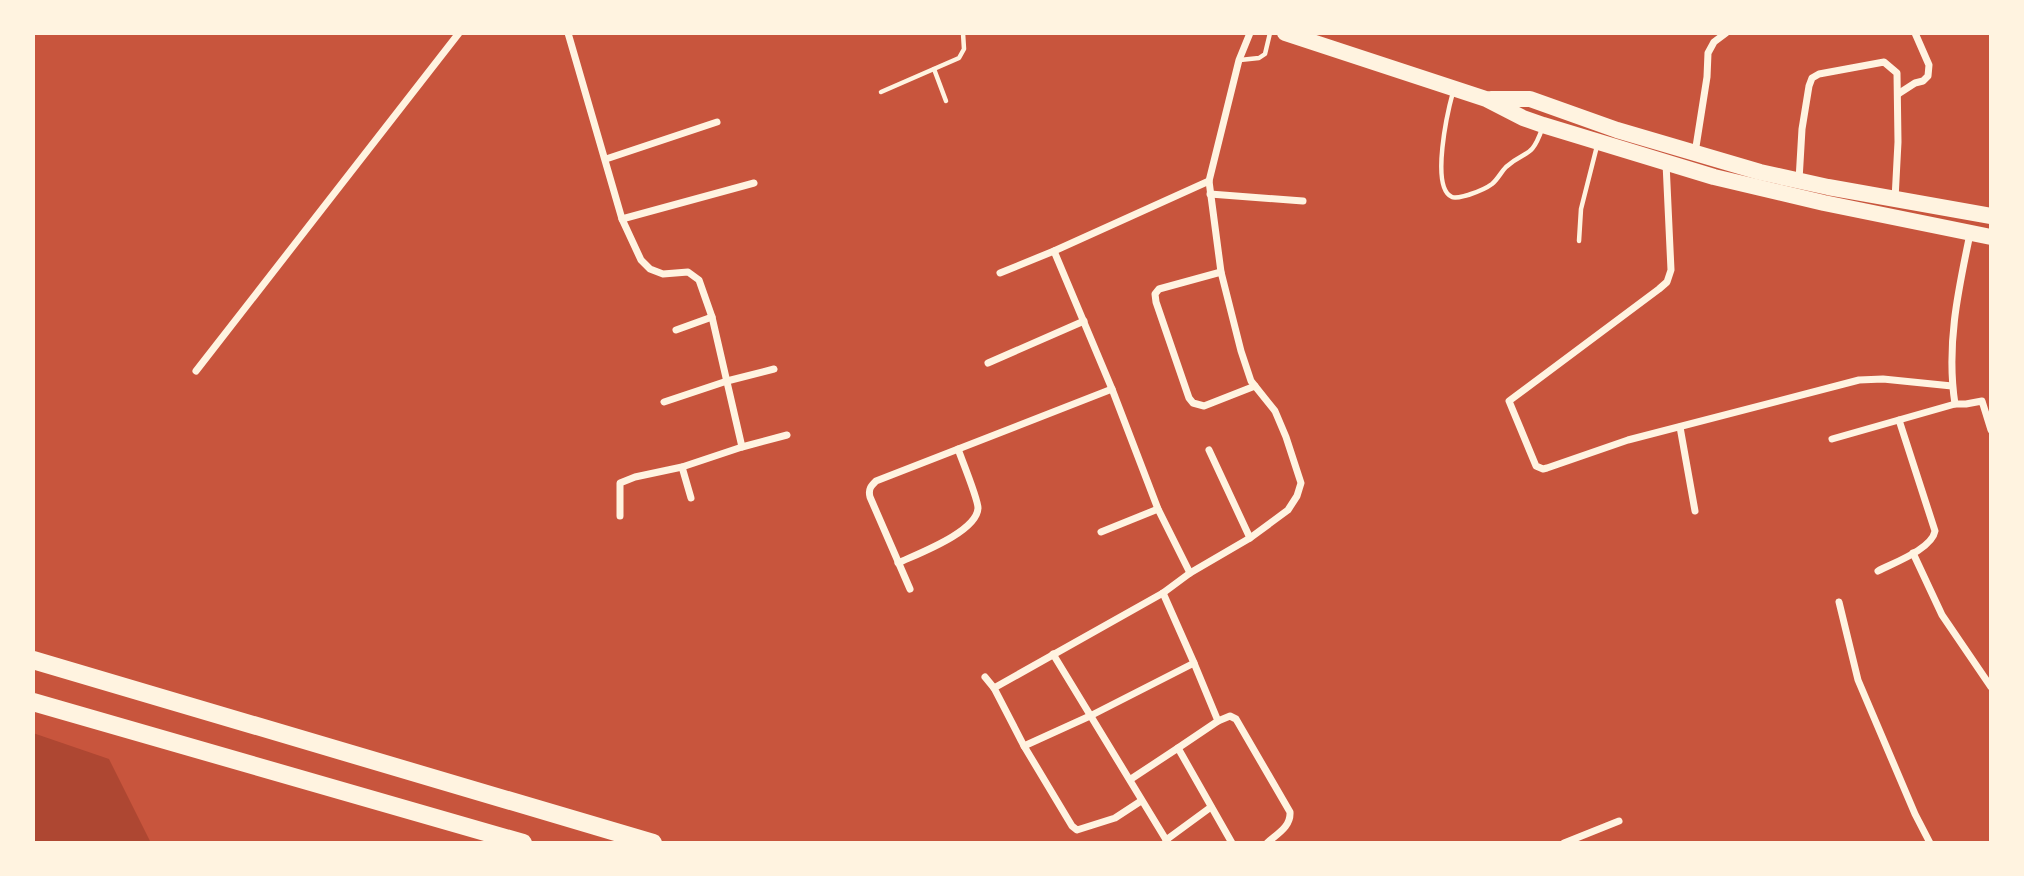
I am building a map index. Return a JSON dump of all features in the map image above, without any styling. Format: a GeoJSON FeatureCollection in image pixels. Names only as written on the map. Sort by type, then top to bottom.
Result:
{"type":"FeatureCollection","features":[{"type":"Feature","properties":{"kind":"highway"},"geometry":{"type":"LineString","coordinates":[[1285,33],[1486,99],[1543,125],[1714,177],[1824,203],[1991,237]]}},
{"type":"Feature","properties":{"kind":"highway"},"geometry":{"type":"LineString","coordinates":[[1486,99],[1530,99],[1617,130],[1799,181],[1991,216]]}},
{"type":"Feature","properties":{"kind":"highway"},"geometry":{"type":"LineString","coordinates":[[33,660],[653,843]]}},
{"type":"Feature","properties":{"kind":"highway"},"geometry":{"type":"LineString","coordinates":[[33,702],[523,843]]}},
{"type":"Feature","properties":{"kind":"street"},"geometry":{"type":"LineString","coordinates":[[196,371],[459,33]]}},
{"type":"Feature","properties":{"kind":"street"},"geometry":{"type":"LineString","coordinates":[[568,33],[622,219],[641,260],[650,269],[663,274],[688,272],[699,280],[712,317],[742,447]]}},
{"type":"Feature","properties":{"kind":"street"},"geometry":{"type":"LineString","coordinates":[[994,688],[1163,593],[1190,573],[1250,538],[1288,510],[1297,496],[1301,483],[1286,437],[1275,411],[1251,381],[1241,351],[1221,272],[1210,194],[1209,181],[1239,60],[1250,33]]}},
{"type":"Feature","properties":{"kind":"street"},"geometry":{"type":"LineString","coordinates":[[1695,153],[1707,77],[1708,53],[1714,42],[1726,33]]}},
{"type":"Feature","properties":{"kind":"street"},"geometry":{"type":"LineString","coordinates":[[1898,94],[1928,76],[1929,65],[1915,33]]}},
{"type":"Feature","properties":{"kind":"street"},"geometry":{"type":"LineString","coordinates":[[1799,181],[1802,129],[1812,78],[1819,74],[1884,62],[1897,74],[1895,200]]}},
{"type":"Feature","properties":{"kind":"street"},"geometry":{"type":"LineString","coordinates":[[606,159],[717,122]]}},
{"type":"Feature","properties":{"kind":"street"},"geometry":{"type":"LineString","coordinates":[[1666,163],[1671,270],[1667,282],[1509,401],[1536,466],[1543,469],[1628,440],[1859,380],[1883,379],[1952,386]]}},
{"type":"Feature","properties":{"kind":"street"},"geometry":{"type":"LineString","coordinates":[[1000,273],[1209,181]]}},
{"type":"Feature","properties":{"kind":"street"},"geometry":{"type":"LineString","coordinates":[[622,219],[754,183]]}},
{"type":"Feature","properties":{"kind":"street"},"geometry":{"type":"LineString","coordinates":[[1210,194],[1303,201]]}},
{"type":"Feature","properties":{"kind":"street"},"geometry":{"type":"LineString","coordinates":[[1955,404],[1951,338],[1957,291],[1970,233]]}},
{"type":"Feature","properties":{"kind":"street"},"geometry":{"type":"LineString","coordinates":[[1054,251],[1112,389],[1158,509],[1190,573]]}},
{"type":"Feature","properties":{"kind":"street"},"geometry":{"type":"LineString","coordinates":[[1221,272],[1159,289],[1155,294],[1156,302],[1193,403],[1204,406],[1255,386]]}},
{"type":"Feature","properties":{"kind":"street"},"geometry":{"type":"LineString","coordinates":[[676,330],[712,317]]}},
{"type":"Feature","properties":{"kind":"street"},"geometry":{"type":"LineString","coordinates":[[988,363],[1084,321]]}},
{"type":"Feature","properties":{"kind":"street"},"geometry":{"type":"LineString","coordinates":[[664,402],[774,369]]}},
{"type":"Feature","properties":{"kind":"street"},"geometry":{"type":"LineString","coordinates":[[910,589],[870,496],[871,486],[876,481],[1112,389]]}},
{"type":"Feature","properties":{"kind":"street"},"geometry":{"type":"LineString","coordinates":[[1832,439],[1955,404],[1991,398]]}},
{"type":"Feature","properties":{"kind":"street"},"geometry":{"type":"LineString","coordinates":[[1982,401],[1991,430]]}},
{"type":"Feature","properties":{"kind":"street"},"geometry":{"type":"LineString","coordinates":[[1878,571],[1932,541],[1935,531],[1899,420]]}},
{"type":"Feature","properties":{"kind":"street"},"geometry":{"type":"LineString","coordinates":[[1680,427],[1695,511]]}},
{"type":"Feature","properties":{"kind":"street"},"geometry":{"type":"LineString","coordinates":[[620,516],[620,483],[787,435]]}},
{"type":"Feature","properties":{"kind":"street"},"geometry":{"type":"LineString","coordinates":[[898,563],[954,536],[974,519],[978,507],[958,449]]}},
{"type":"Feature","properties":{"kind":"street"},"geometry":{"type":"LineString","coordinates":[[1209,450],[1250,538]]}},
{"type":"Feature","properties":{"kind":"street"},"geometry":{"type":"LineString","coordinates":[[682,467],[691,498]]}},
{"type":"Feature","properties":{"kind":"street"},"geometry":{"type":"LineString","coordinates":[[1101,531],[1158,509]]}},
{"type":"Feature","properties":{"kind":"street"},"geometry":{"type":"LineString","coordinates":[[1913,553],[1942,615],[1991,687]]}},
{"type":"Feature","properties":{"kind":"street"},"geometry":{"type":"LineString","coordinates":[[1163,593],[1217,721]]}},
{"type":"Feature","properties":{"kind":"street"},"geometry":{"type":"LineString","coordinates":[[1839,602],[1858,680],[1930,843]]}},
{"type":"Feature","properties":{"kind":"street"},"geometry":{"type":"LineString","coordinates":[[1053,654],[1167,841],[1211,807]]}},
{"type":"Feature","properties":{"kind":"street"},"geometry":{"type":"LineString","coordinates":[[1024,746],[1194,663]]}},
{"type":"Feature","properties":{"kind":"street"},"geometry":{"type":"LineString","coordinates":[[985,677],[994,688],[1067,819],[1077,830],[1115,818],[1141,801]]}},
{"type":"Feature","properties":{"kind":"street"},"geometry":{"type":"LineString","coordinates":[[1131,779],[1217,721],[1230,716],[1236,719],[1290,812],[1291,820],[1288,825],[1267,843]]}},
{"type":"Feature","properties":{"kind":"street"},"geometry":{"type":"LineString","coordinates":[[1178,748],[1232,843]]}},
{"type":"Feature","properties":{"kind":"street"},"geometry":{"type":"LineString","coordinates":[[1564,843],[1619,821]]}},
{"type":"Feature","properties":{"kind":"lane"},"geometry":{"type":"LineString","coordinates":[[881,92],[959,58],[964,49],[963,33]]}},
{"type":"Feature","properties":{"kind":"lane"},"geometry":{"type":"LineString","coordinates":[[1239,60],[1259,58],[1265,54],[1270,33]]}},
{"type":"Feature","properties":{"kind":"lane"},"geometry":{"type":"LineString","coordinates":[[934,69],[946,101]]}},
{"type":"Feature","properties":{"kind":"lane"},"geometry":{"type":"LineString","coordinates":[[1454,89],[1446,118],[1442,149],[1442,180],[1445,191],[1451,197],[1481,191],[1495,182],[1505,168],[1531,152],[1543,125]]}},
{"type":"Feature","properties":{"kind":"lane"},"geometry":{"type":"LineString","coordinates":[[1579,241],[1581,209],[1598,142]]}},
{"type":"Feature","properties":{"kind":"shaded area"},"geometry":{"type":"Polygon","coordinates":[[[33,733],[109,759],[151,843],[33,843],[33,733]]]}}]}
